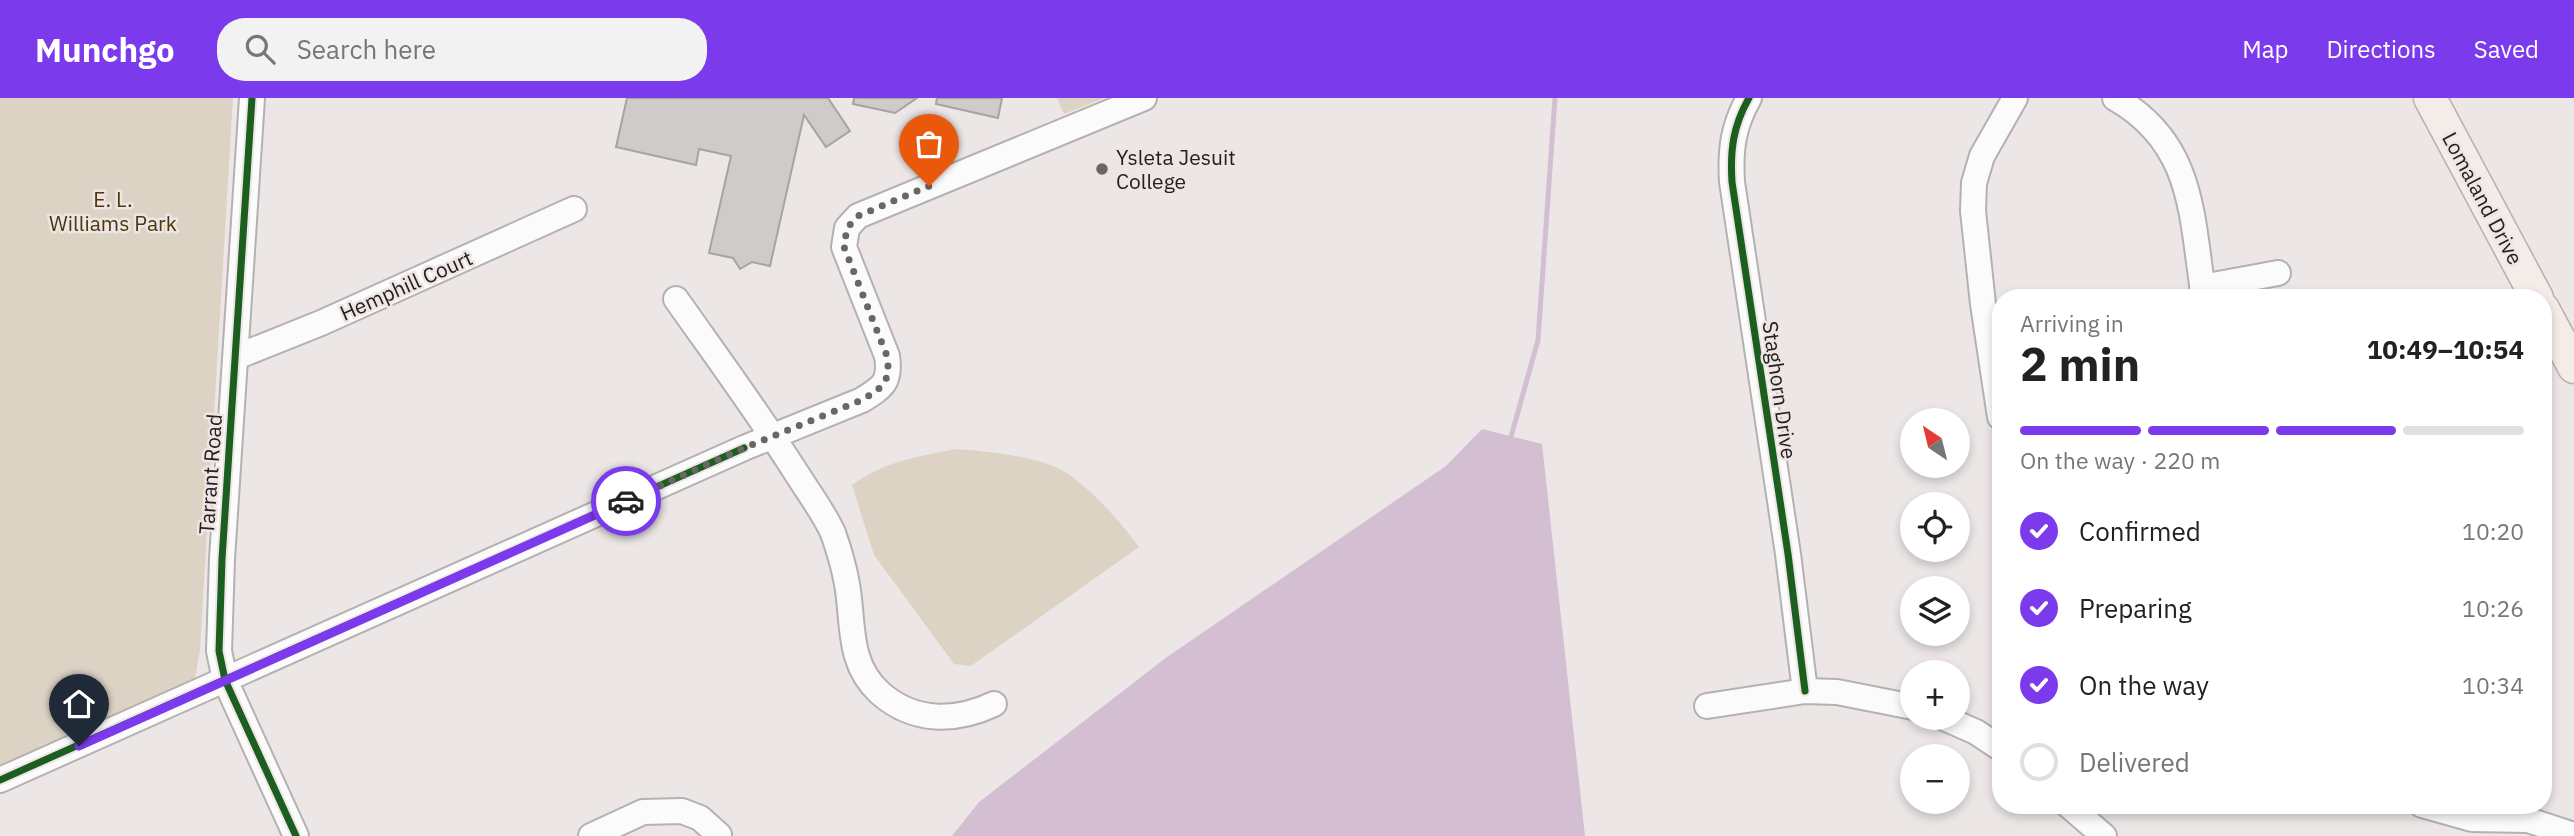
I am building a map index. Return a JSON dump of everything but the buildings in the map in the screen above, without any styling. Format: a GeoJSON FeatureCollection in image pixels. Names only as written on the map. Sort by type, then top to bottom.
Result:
{"type":"FeatureCollection","features":[{"type":"Feature","properties":{"kind":"main road","name":"Lomaland Drive"},"geometry":{"type":"LineString","coordinates":[[2435,99],[2532,289]]}},
{"type":"Feature","properties":{"kind":"main road"},"geometry":{"type":"LineString","coordinates":[[2552,326],[2574,367]]}},
{"type":"Feature","properties":{"kind":"street","name":"Tarrant Road"},"geometry":{"type":"LineString","coordinates":[[252,98],[222,559],[219,651],[225,680],[296,836]]}},
{"type":"Feature","properties":{"kind":"street"},"geometry":{"type":"LineString","coordinates":[[0,780],[744,448],[862,400],[878,390],[887,380],[889,369],[887,356],[844,247],[847,228],[858,216],[1143,98]]}},
{"type":"Feature","properties":{"kind":"street","name":"Staghorn Drive"},"geometry":{"type":"LineString","coordinates":[[1749,98],[1733,133],[1730,152],[1732,182],[1788,554],[1805,691]]}},
{"type":"Feature","properties":{"kind":"street"},"geometry":{"type":"LineString","coordinates":[[1992,360],[1973,211],[1974,183],[1982,156],[2015,98]]}},
{"type":"Feature","properties":{"kind":"street"},"geometry":{"type":"LineString","coordinates":[[2115,98],[2138,111],[2155,127],[2181,171],[2202,289]]}},
{"type":"Feature","properties":{"kind":"street","name":"Hemphill Court"},"geometry":{"type":"LineString","coordinates":[[236,357],[358,307],[574,209]]}},
{"type":"Feature","properties":{"kind":"street"},"geometry":{"type":"LineString","coordinates":[[2215,289],[2278,273]]}},
{"type":"Feature","properties":{"kind":"street"},"geometry":{"type":"LineString","coordinates":[[676,299],[774,437],[831,529],[848,585],[853,644],[860,667],[868,679],[890,700],[914,713],[929,716],[957,717],[994,704]]}},
{"type":"Feature","properties":{"kind":"street"},"geometry":{"type":"LineString","coordinates":[[1707,706],[1805,691],[1860,695],[1900,704]]}},
{"type":"Feature","properties":{"kind":"street"},"geometry":{"type":"LineString","coordinates":[[1970,729],[1992,738]]}},
{"type":"Feature","properties":{"kind":"street"},"geometry":{"type":"LineString","coordinates":[[591,836],[643,812],[682,811],[700,818],[719,835]]}},
{"type":"Feature","properties":{"kind":"street"},"geometry":{"type":"LineString","coordinates":[[2078,814],[2104,836]]}},
{"type":"Feature","properties":{"kind":"street"},"geometry":{"type":"LineString","coordinates":[[2454,814],[2472,819],[2520,814]]}},
{"type":"Feature","properties":{"kind":"street"},"geometry":{"type":"LineString","coordinates":[[2531,814],[2574,835]]}},
{"type":"Feature","properties":{"kind":"green space","name":"E. L. Williams Park"},"geometry":{"type":"Polygon","coordinates":[[[0,98],[233,98],[200,649],[195,680],[0,767],[0,98]]]}},
{"type":"Feature","properties":{"kind":"green space"},"geometry":{"type":"Polygon","coordinates":[[[1057,98],[1104,98],[1064,114],[1057,98]]]}},
{"type":"Feature","properties":{"kind":"green space"},"geometry":{"type":"Polygon","coordinates":[[[957,449],[1021,457],[1058,468],[1091,492],[1139,547],[971,666],[954,664],[874,555],[852,485],[889,465],[957,449]]]}},
{"type":"Feature","properties":{"kind":"shaded area"},"geometry":{"type":"Polygon","coordinates":[[[1482,429],[1542,444],[1585,836],[952,836],[979,802],[1167,657],[1446,466],[1482,429]]]}},
{"type":"Feature","properties":{"kind":"waterway"},"geometry":{"type":"LineString","coordinates":[[1509,444],[1538,340],[1555,98]]}},
{"type":"Feature","properties":{"kind":"cycle path"},"geometry":{"type":"LineString","coordinates":[[252,98],[222,559],[219,651],[225,680],[296,836]]}},
{"type":"Feature","properties":{"kind":"cycle path"},"geometry":{"type":"LineString","coordinates":[[1749,98],[1739,118],[1734,138],[1732,182],[1788,554],[1805,691]]}},
{"type":"Feature","properties":{"kind":"cycle path"},"geometry":{"type":"LineString","coordinates":[[0,780],[744,448]]}},
{"type":"Feature","properties":{"kind":"way so far"},"geometry":{"type":"LineString","coordinates":[[626,501],[744,448],[862,400],[878,390],[887,380],[887,356],[844,247],[847,228],[858,216],[929,186]]}},
{"type":"Feature","properties":{"kind":"place","name":"Ysleta Jesuit College"},"geometry":{"type":"Point","coordinates":[1102,169]}},
{"type":"Feature","properties":{"kind":"route"},"geometry":{"type":"LineString","coordinates":[[79,746],[626,501]]}}]}
